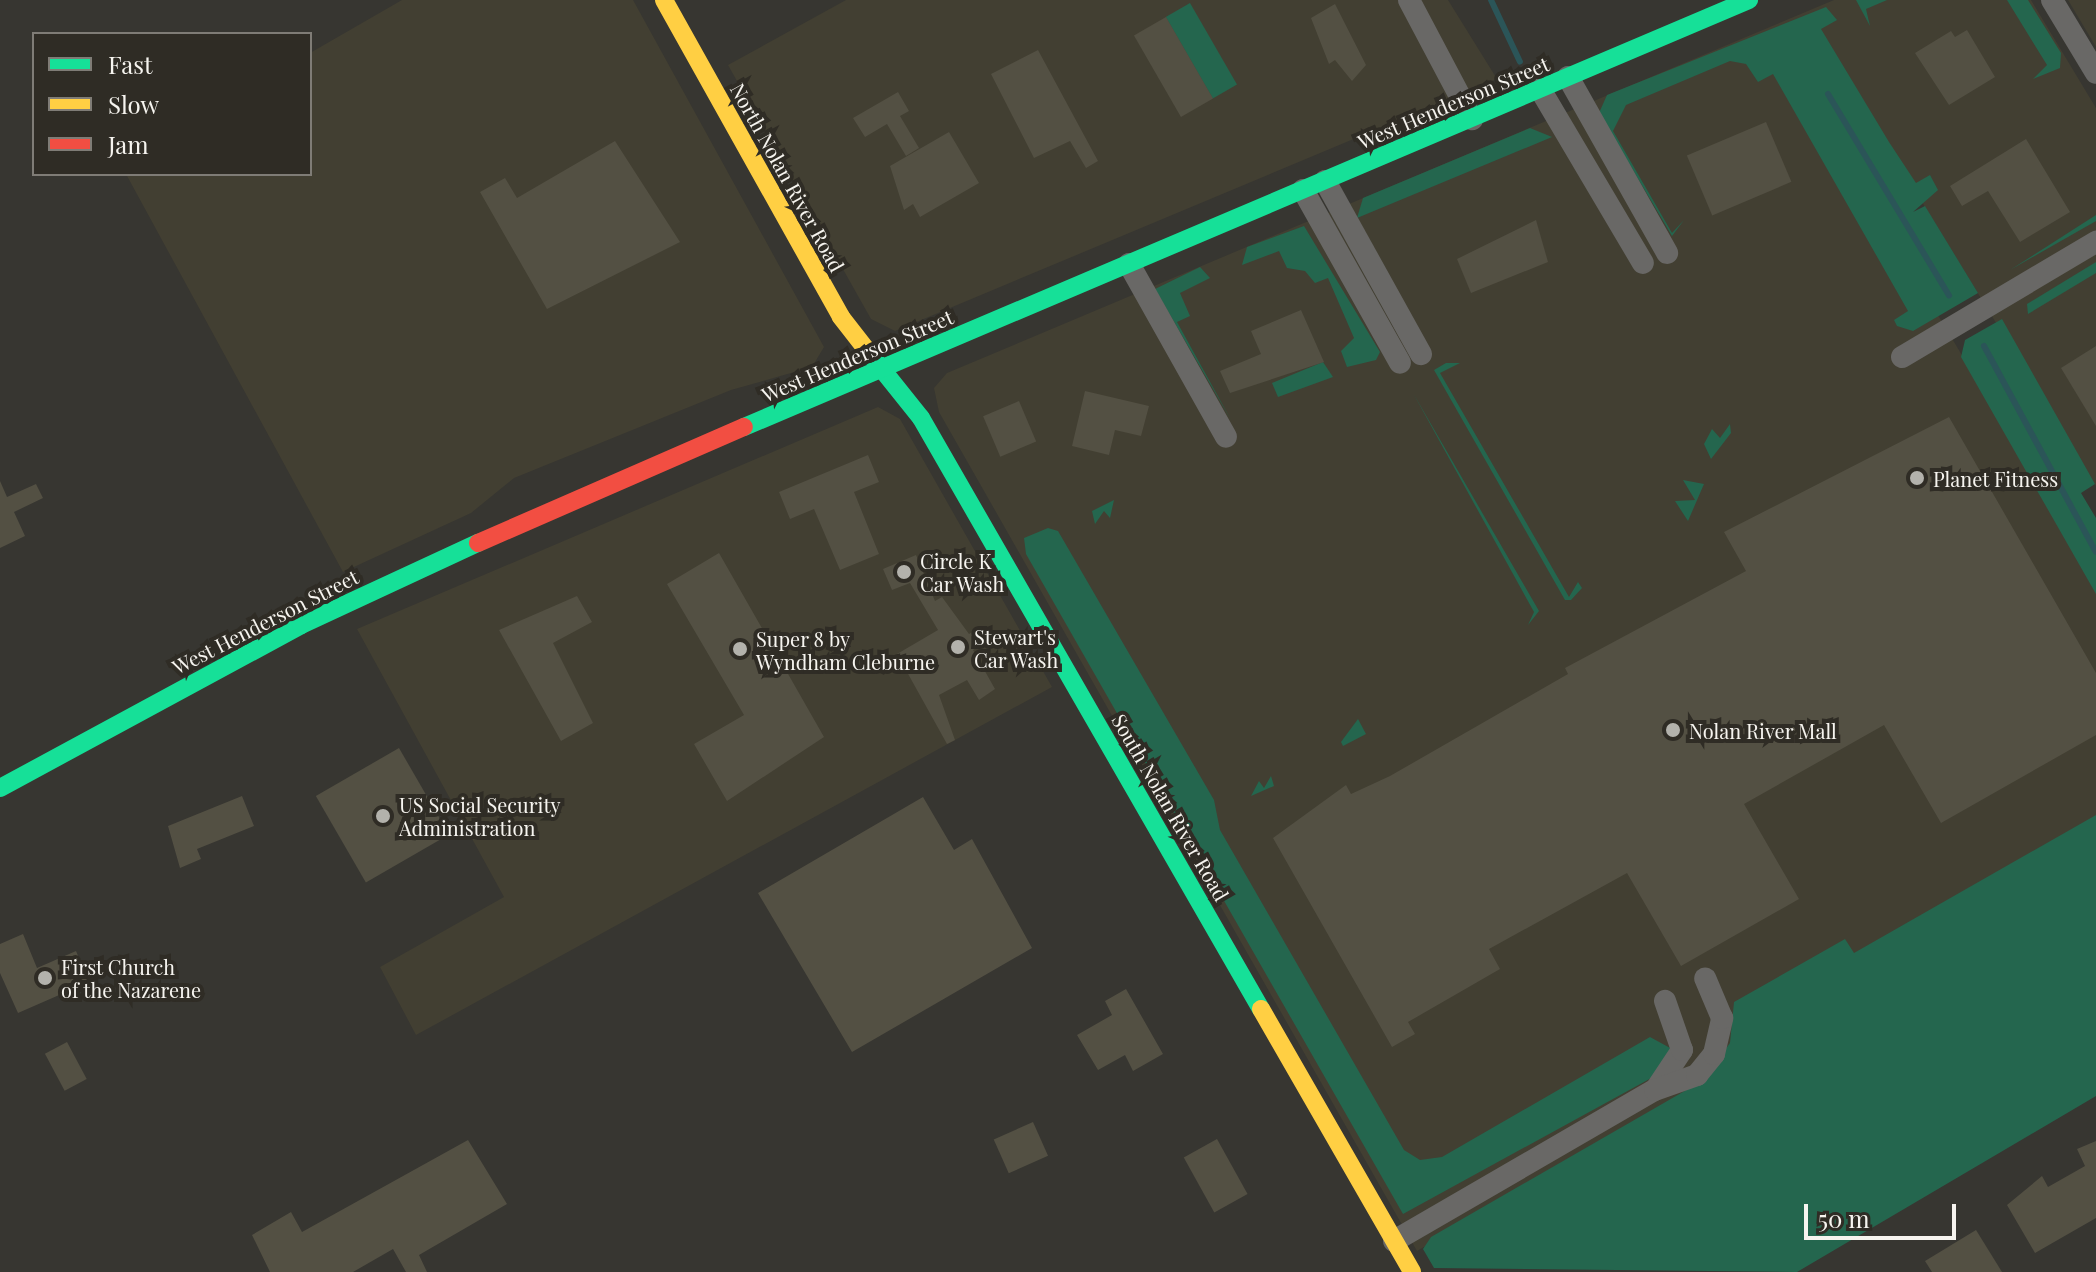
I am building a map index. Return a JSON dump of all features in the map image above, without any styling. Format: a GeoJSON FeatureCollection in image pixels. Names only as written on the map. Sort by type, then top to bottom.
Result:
{"type":"FeatureCollection","features":[{"type":"Feature","properties":{"kind":"main road","name":"North Nolan River Road"},"geometry":{"type":"LineString","coordinates":[[664,0],[841,317],[883,369]]}},
{"type":"Feature","properties":{"kind":"main road","name":"West Henderson Street"},"geometry":{"type":"LineString","coordinates":[[0,788],[353,600],[883,369],[1749,0]]}},
{"type":"Feature","properties":{"kind":"main road","name":"South Nolan River Road"},"geometry":{"type":"LineString","coordinates":[[883,369],[992,538],[1412,1272]]}},
{"type":"Feature","properties":{"kind":"street"},"geometry":{"type":"LineString","coordinates":[[1409,0],[1472,119]]}},
{"type":"Feature","properties":{"kind":"street"},"geometry":{"type":"LineString","coordinates":[[2052,0],[2096,73]]}},
{"type":"Feature","properties":{"kind":"street"},"geometry":{"type":"LineString","coordinates":[[1568,77],[1667,253]]}},
{"type":"Feature","properties":{"kind":"street"},"geometry":{"type":"LineString","coordinates":[[1540,89],[1643,263]]}},
{"type":"Feature","properties":{"kind":"street"},"geometry":{"type":"LineString","coordinates":[[1325,181],[1421,354]]}},
{"type":"Feature","properties":{"kind":"street"},"geometry":{"type":"LineString","coordinates":[[1303,190],[1400,363]]}},
{"type":"Feature","properties":{"kind":"street"},"geometry":{"type":"LineString","coordinates":[[1902,357],[2096,242]]}},
{"type":"Feature","properties":{"kind":"street"},"geometry":{"type":"LineString","coordinates":[[1123,267],[1220,439]]}},
{"type":"Feature","properties":{"kind":"street"},"geometry":{"type":"LineString","coordinates":[[1394,1241],[1655,1090],[1697,1075],[1714,1054],[1722,1018],[1705,978]]}},
{"type":"Feature","properties":{"kind":"street"},"geometry":{"type":"LineString","coordinates":[[1655,1090],[1682,1050],[1665,1001]]}},
{"type":"Feature","properties":{"kind":"shaded area"},"geometry":{"type":"Polygon","coordinates":[[[402,0],[633,0],[824,347],[812,367],[731,390],[514,478],[471,513],[343,572],[127,176],[312,176],[312,52],[402,0]]]}},
{"type":"Feature","properties":{"kind":"shaded area"},"geometry":{"type":"Polygon","coordinates":[[[846,0],[1448,0],[1497,79],[895,331],[871,319],[728,65],[846,0]]]}},
{"type":"Feature","properties":{"kind":"shaded area"},"geometry":{"type":"Polygon","coordinates":[[[1834,0],[2031,0],[2096,108],[2096,486],[1922,202],[1884,225],[2096,579],[2096,857],[1417,1251],[939,412],[934,388],[947,373],[1834,0]]]}},
{"type":"Feature","properties":{"kind":"shaded area"},"geometry":{"type":"Polygon","coordinates":[[[2068,0],[2096,0],[2096,47],[2068,0]]]}},
{"type":"Feature","properties":{"kind":"shaded area"},"geometry":{"type":"Polygon","coordinates":[[[878,407],[900,419],[1052,687],[416,1035],[380,967],[504,897],[357,629],[878,407]]]}},
{"type":"Feature","properties":{"kind":"green space"},"geometry":{"type":"Polygon","coordinates":[[[1856,0],[1887,0],[1866,9],[1870,26],[1856,0]]]}},
{"type":"Feature","properties":{"kind":"green space"},"geometry":{"type":"Polygon","coordinates":[[[2007,0],[2028,0],[2061,53],[2060,68],[2033,79],[2047,65],[2007,0]]]}},
{"type":"Feature","properties":{"kind":"green space"},"geometry":{"type":"Polygon","coordinates":[[[1190,3],[1237,84],[1213,98],[1166,17],[1190,3]]]}},
{"type":"Feature","properties":{"kind":"green space"},"geometry":{"type":"Polygon","coordinates":[[[1826,7],[1837,20],[1821,29],[1889,142],[1916,183],[1930,175],[1938,190],[1913,212],[1925,206],[1978,293],[1913,331],[1897,326],[1894,320],[1908,311],[1773,74],[1758,82],[1746,64],[1730,61],[1626,105],[1613,131],[1672,233],[1684,220],[1672,236],[1599,113],[1607,95],[1826,7]]]}},
{"type":"Feature","properties":{"kind":"green space"},"geometry":{"type":"Polygon","coordinates":[[[1530,128],[1552,137],[1357,218],[1363,198],[1530,128]]]}},
{"type":"Feature","properties":{"kind":"green space"},"geometry":{"type":"Polygon","coordinates":[[[2096,215],[2096,221],[2010,270],[2096,215]]]}},
{"type":"Feature","properties":{"kind":"green space"},"geometry":{"type":"Polygon","coordinates":[[[1304,226],[1380,352],[1376,360],[1347,367],[1341,351],[1354,338],[1328,278],[1315,283],[1305,271],[1287,268],[1279,251],[1242,265],[1247,247],[1304,226]]]}},
{"type":"Feature","properties":{"kind":"green space"},"geometry":{"type":"Polygon","coordinates":[[[2096,262],[2096,273],[2028,314],[2027,304],[2096,262]]]}},
{"type":"Feature","properties":{"kind":"green space"},"geometry":{"type":"Polygon","coordinates":[[[1200,267],[1210,278],[1180,293],[1190,316],[1177,322],[1231,420],[1155,289],[1200,267]]]}},
{"type":"Feature","properties":{"kind":"green space"},"geometry":{"type":"Polygon","coordinates":[[[2002,319],[2095,484],[2081,493],[2096,518],[2096,594],[1961,357],[1965,340],[2002,319]]]}},
{"type":"Feature","properties":{"kind":"green space"},"geometry":{"type":"Polygon","coordinates":[[[1323,362],[1333,377],[1278,397],[1272,383],[1323,362]]]}},
{"type":"Feature","properties":{"kind":"green space"},"geometry":{"type":"Polygon","coordinates":[[[1446,363],[1460,363],[1440,373],[1569,597],[1578,582],[1582,588],[1571,600],[1565,600],[1434,370],[1446,363]]]}},
{"type":"Feature","properties":{"kind":"green space"},"geometry":{"type":"Polygon","coordinates":[[[1413,393],[1539,611],[1528,625],[1534,612],[1413,393]]]}},
{"type":"Feature","properties":{"kind":"green space"},"geometry":{"type":"Polygon","coordinates":[[[1730,424],[1731,433],[1711,459],[1704,444],[1712,429],[1720,438],[1730,424]]]}},
{"type":"Feature","properties":{"kind":"green space"},"geometry":{"type":"Polygon","coordinates":[[[1683,480],[1704,484],[1688,521],[1675,501],[1695,500],[1683,480]]]}},
{"type":"Feature","properties":{"kind":"green space"},"geometry":{"type":"Polygon","coordinates":[[[1114,500],[1110,518],[1104,511],[1095,524],[1092,511],[1114,500]]]}},
{"type":"Feature","properties":{"kind":"green space"},"geometry":{"type":"Polygon","coordinates":[[[1048,528],[1058,531],[1214,800],[1220,830],[1404,1150],[1420,1160],[1442,1157],[1650,1037],[1672,1049],[1664,1071],[1403,1214],[1026,554],[1024,538],[1048,528]]]}},
{"type":"Feature","properties":{"kind":"green space"},"geometry":{"type":"Polygon","coordinates":[[[1358,719],[1366,734],[1343,746],[1341,742],[1358,719]]]}},
{"type":"Feature","properties":{"kind":"green space"},"geometry":{"type":"Polygon","coordinates":[[[1271,776],[1274,786],[1251,796],[1259,781],[1264,788],[1271,776]]]}},
{"type":"Feature","properties":{"kind":"green space"},"geometry":{"type":"Polygon","coordinates":[[[2096,815],[2096,1096],[1797,1272],[1434,1268],[1423,1249],[1431,1237],[1702,1081],[1730,1043],[1734,1002],[1845,939],[1854,953],[2096,815]]]}},
{"type":"Feature","properties":{"kind":"building"},"geometry":{"type":"Polygon","coordinates":[[[1335,4],[1366,65],[1352,81],[1335,60],[1329,64],[1311,18],[1335,4]]]}},
{"type":"Feature","properties":{"kind":"building"},"geometry":{"type":"Polygon","coordinates":[[[1166,17],[1213,98],[1181,117],[1134,36],[1166,17]]]}},
{"type":"Feature","properties":{"kind":"building"},"geometry":{"type":"Polygon","coordinates":[[[1967,30],[1995,77],[1949,105],[1915,53],[1951,31],[1955,37],[1967,30]]]}},
{"type":"Feature","properties":{"kind":"building"},"geometry":{"type":"Polygon","coordinates":[[[1038,50],[1098,161],[1086,168],[1070,141],[1034,158],[991,74],[1038,50]]]}},
{"type":"Feature","properties":{"kind":"building"},"geometry":{"type":"Polygon","coordinates":[[[898,92],[909,111],[900,116],[919,148],[906,156],[887,124],[865,137],[853,118],[898,92]]]}},
{"type":"Feature","properties":{"kind":"building"},"geometry":{"type":"Polygon","coordinates":[[[1766,122],[1791,182],[1712,215],[1687,156],[1766,122]]]}},
{"type":"Feature","properties":{"kind":"building"},"geometry":{"type":"Polygon","coordinates":[[[949,132],[979,183],[920,217],[913,204],[904,210],[890,166],[949,132]]]}},
{"type":"Feature","properties":{"kind":"building"},"geometry":{"type":"Polygon","coordinates":[[[2026,139],[2070,212],[2020,242],[1988,191],[1962,206],[1950,186],[2026,139]]]}},
{"type":"Feature","properties":{"kind":"building"},"geometry":{"type":"Polygon","coordinates":[[[615,141],[680,242],[547,309],[480,192],[505,178],[517,198],[615,141]]]}},
{"type":"Feature","properties":{"kind":"building"},"geometry":{"type":"Polygon","coordinates":[[[1536,220],[1548,262],[1471,293],[1457,259],[1536,220]]]}},
{"type":"Feature","properties":{"kind":"building"},"geometry":{"type":"Polygon","coordinates":[[[1301,310],[1324,362],[1230,393],[1220,371],[1261,354],[1251,331],[1301,310]]]}},
{"type":"Feature","properties":{"kind":"building"},"geometry":{"type":"Polygon","coordinates":[[[2096,346],[2096,426],[2061,368],[2096,346]]]}},
{"type":"Feature","properties":{"kind":"building"},"geometry":{"type":"Polygon","coordinates":[[[1085,391],[1149,406],[1141,436],[1115,430],[1109,455],[1072,446],[1085,391]]]}},
{"type":"Feature","properties":{"kind":"building"},"geometry":{"type":"Polygon","coordinates":[[[1019,401],[1036,442],[1000,457],[983,416],[1019,401]]]}},
{"type":"Feature","properties":{"kind":"building","name":"Nolan River Mall"},"geometry":{"type":"Polygon","coordinates":[[[1949,417],[2096,673],[2096,735],[1941,823],[1884,725],[1744,804],[1799,899],[1681,966],[1627,873],[1489,949],[1500,969],[1408,1022],[1415,1034],[1392,1047],[1273,838],[1346,785],[1351,794],[1390,776],[1568,674],[1565,668],[1746,571],[1724,532],[1949,417]]]}},
{"type":"Feature","properties":{"kind":"building"},"geometry":{"type":"Polygon","coordinates":[[[868,455],[879,482],[854,492],[879,554],[840,570],[814,509],[790,519],[779,492],[868,455]]]}},
{"type":"Feature","properties":{"kind":"building"},"geometry":{"type":"Polygon","coordinates":[[[0,481],[7,497],[36,484],[43,498],[14,512],[25,536],[0,548],[0,481]]]}},
{"type":"Feature","properties":{"kind":"building","name":"Super 8 by Wyndham Cleburne"},"geometry":{"type":"Polygon","coordinates":[[[719,553],[824,737],[727,801],[694,744],[744,715],[667,584],[719,553]]]}},
{"type":"Feature","properties":{"kind":"building"},"geometry":{"type":"Polygon","coordinates":[[[916,555],[935,601],[942,597],[969,634],[976,630],[983,644],[973,650],[995,689],[979,700],[967,680],[939,695],[955,740],[947,744],[897,654],[938,630],[910,583],[892,590],[883,569],[916,555]]]}},
{"type":"Feature","properties":{"kind":"building"},"geometry":{"type":"Polygon","coordinates":[[[577,596],[592,622],[553,643],[593,723],[561,741],[499,630],[577,596]]]}},
{"type":"Feature","properties":{"kind":"building","name":"US Social Security Administration"},"geometry":{"type":"Polygon","coordinates":[[[399,748],[449,835],[366,883],[316,796],[399,748]]]}},
{"type":"Feature","properties":{"kind":"building"},"geometry":{"type":"Polygon","coordinates":[[[242,796],[254,826],[197,849],[201,859],[180,868],[168,826],[242,796]]]}},
{"type":"Feature","properties":{"kind":"building"},"geometry":{"type":"Polygon","coordinates":[[[923,797],[954,850],[972,839],[1032,948],[852,1052],[758,893],[923,797]]]}},
{"type":"Feature","properties":{"kind":"building","name":"First Church of the Nazarene"},"geometry":{"type":"Polygon","coordinates":[[[23,934],[37,968],[76,951],[89,982],[18,1013],[0,973],[0,944],[23,934]]]}},
{"type":"Feature","properties":{"kind":"building"},"geometry":{"type":"Polygon","coordinates":[[[1126,989],[1163,1054],[1133,1071],[1125,1055],[1098,1070],[1077,1035],[1112,1015],[1105,1001],[1126,989]]]}},
{"type":"Feature","properties":{"kind":"building"},"geometry":{"type":"Polygon","coordinates":[[[67,1042],[87,1079],[65,1091],[45,1054],[67,1042]]]}},
{"type":"Feature","properties":{"kind":"building"},"geometry":{"type":"Polygon","coordinates":[[[1033,1122],[1048,1156],[1009,1173],[994,1139],[1033,1122]]]}},
{"type":"Feature","properties":{"kind":"building"},"geometry":{"type":"Polygon","coordinates":[[[1217,1139],[1248,1194],[1214,1213],[1184,1157],[1217,1139]]]}},
{"type":"Feature","properties":{"kind":"building"},"geometry":{"type":"Polygon","coordinates":[[[468,1140],[507,1204],[419,1255],[427,1272],[406,1272],[393,1249],[353,1272],[270,1272],[252,1235],[291,1212],[302,1232],[468,1140]]]}},
{"type":"Feature","properties":{"kind":"building"},"geometry":{"type":"Polygon","coordinates":[[[2096,1141],[2096,1218],[2035,1253],[2007,1205],[2042,1176],[2048,1187],[2085,1166],[2077,1149],[2096,1141]]]}},
{"type":"Feature","properties":{"kind":"building"},"geometry":{"type":"Polygon","coordinates":[[[1976,1230],[2002,1272],[1932,1272],[1925,1261],[1976,1230]]]}},
{"type":"Feature","properties":{"kind":"waterway"},"geometry":{"type":"LineString","coordinates":[[1491,0],[1520,62]]}},
{"type":"Feature","properties":{"kind":"waterway"},"geometry":{"type":"LineString","coordinates":[[1828,94],[1949,295]]}},
{"type":"Feature","properties":{"kind":"waterway"},"geometry":{"type":"LineString","coordinates":[[1984,346],[2096,552]]}},
{"type":"Feature","properties":{"kind":"traffic: fast"},"geometry":{"type":"LineString","coordinates":[[744,427],[1749,0]]}},
{"type":"Feature","properties":{"kind":"traffic: fast"},"geometry":{"type":"LineString","coordinates":[[869,353],[921,418],[1261,1009]]}},
{"type":"Feature","properties":{"kind":"traffic: fast"},"geometry":{"type":"LineString","coordinates":[[0,788],[301,625],[478,543]]}},
{"type":"Feature","properties":{"kind":"traffic: slow"},"geometry":{"type":"LineString","coordinates":[[664,0],[841,317],[869,353]]}},
{"type":"Feature","properties":{"kind":"traffic: slow"},"geometry":{"type":"LineString","coordinates":[[1261,1009],[1412,1272]]}},
{"type":"Feature","properties":{"kind":"traffic: jam"},"geometry":{"type":"LineString","coordinates":[[478,543],[744,427]]}},
{"type":"Feature","properties":{"kind":"place","name":"Planet Fitness"},"geometry":{"type":"Point","coordinates":[1917,478]}},
{"type":"Feature","properties":{"kind":"place","name":"Circle K Car Wash"},"geometry":{"type":"Point","coordinates":[904,572]}},
{"type":"Feature","properties":{"kind":"place","name":"Stewart's Car Wash"},"geometry":{"type":"Point","coordinates":[958,647]}},
{"type":"Feature","properties":{"kind":"place","name":"Super 8 by Wyndham Cleburne"},"geometry":{"type":"Point","coordinates":[740,649]}},
{"type":"Feature","properties":{"kind":"place","name":"Nolan River Mall"},"geometry":{"type":"Point","coordinates":[1673,730]}},
{"type":"Feature","properties":{"kind":"place","name":"US Social Security Administration"},"geometry":{"type":"Point","coordinates":[383,816]}},
{"type":"Feature","properties":{"kind":"place","name":"First Church of the Nazarene"},"geometry":{"type":"Point","coordinates":[45,978]}}]}
